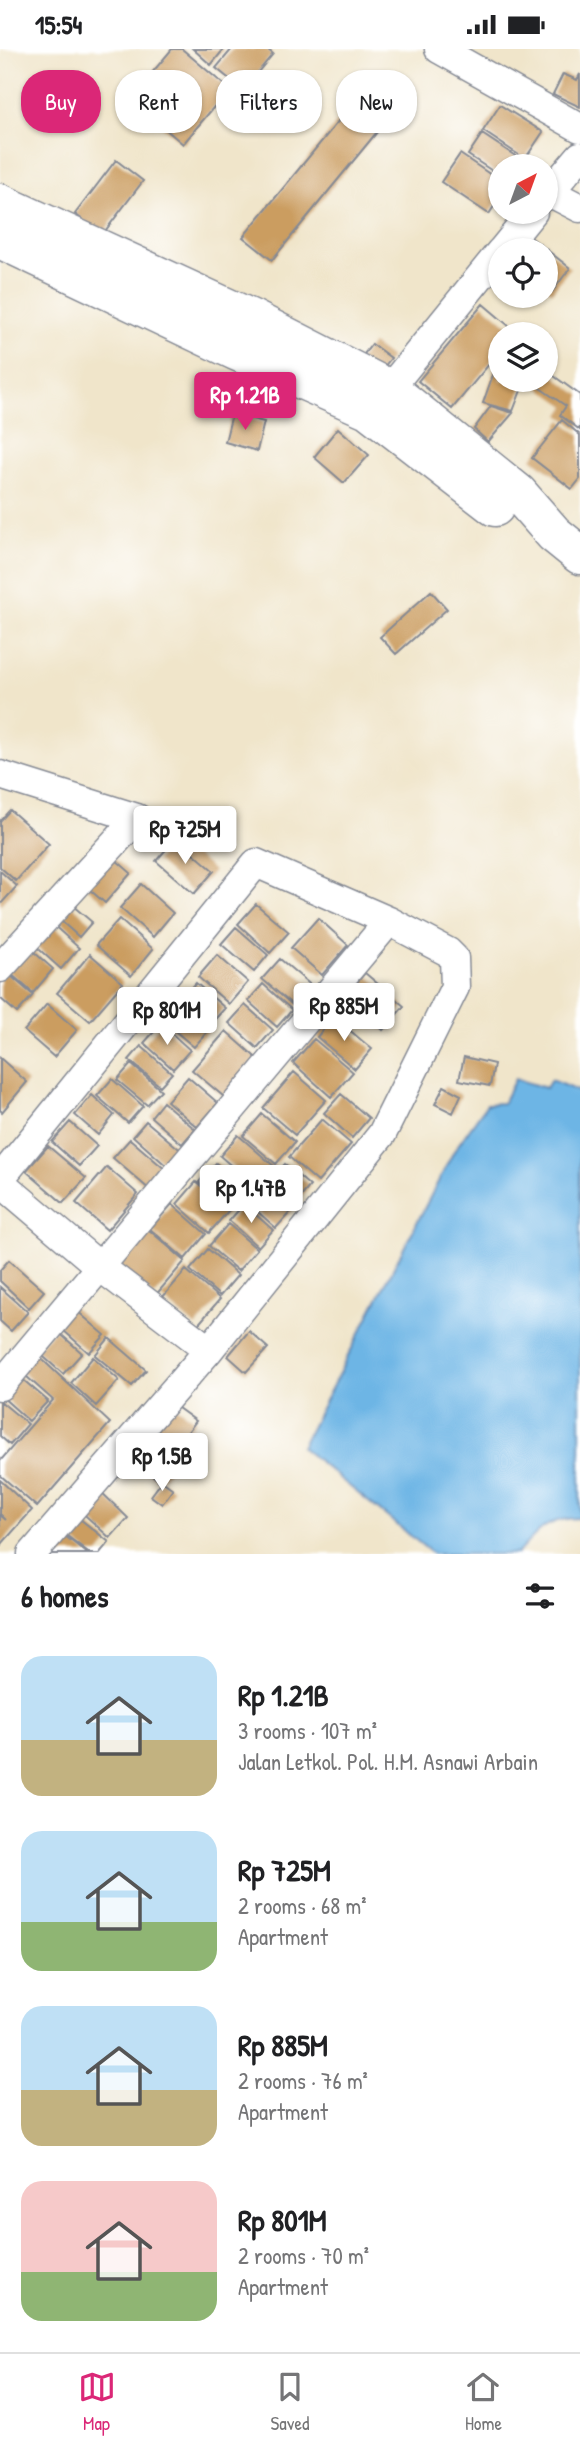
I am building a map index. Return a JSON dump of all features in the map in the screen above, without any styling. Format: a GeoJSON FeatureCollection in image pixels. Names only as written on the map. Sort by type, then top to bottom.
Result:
{"type":"FeatureCollection","features":[{"type":"Feature","properties":{"kind":"street"},"geometry":{"type":"LineString","coordinates":[[439,49],[580,128]]}},
{"type":"Feature","properties":{"kind":"street"},"geometry":{"type":"LineString","coordinates":[[558,182],[580,156]]}},
{"type":"Feature","properties":{"kind":"street"},"geometry":{"type":"LineString","coordinates":[[0,203],[253,319],[389,389],[518,492],[567,545]]}},
{"type":"Feature","properties":{"kind":"street"},"geometry":{"type":"LineString","coordinates":[[558,203],[580,208]]}},
{"type":"Feature","properties":{"kind":"street"},"geometry":{"type":"LineString","coordinates":[[512,238],[523,224]]}},
{"type":"Feature","properties":{"kind":"street"},"geometry":{"type":"LineString","coordinates":[[0,239],[236,351],[368,409],[503,515],[567,545]]}},
{"type":"Feature","properties":{"kind":"street"},"geometry":{"type":"LineString","coordinates":[[389,389],[488,267]]}},
{"type":"Feature","properties":{"kind":"street"},"geometry":{"type":"LineString","coordinates":[[0,775],[137,818],[0,968]]}},
{"type":"Feature","properties":{"kind":"street"},"geometry":{"type":"LineString","coordinates":[[32,1554],[209,1350],[382,1134],[456,987],[454,958],[448,952],[389,921],[256,863],[0,1181],[99,1266],[209,1350]]}},
{"type":"Feature","properties":{"kind":"street"},"geometry":{"type":"LineString","coordinates":[[0,1386],[389,921]]}},
{"type":"Feature","properties":{"kind":"water"},"geometry":{"type":"Polygon","coordinates":[[[515,1079],[546,1088],[551,1080],[580,1092],[580,1518],[559,1520],[544,1527],[517,1554],[433,1554],[301,1447],[454,1151],[487,1104],[503,1103],[515,1079]]]}},
{"type":"Feature","properties":{"kind":"building"},"geometry":{"type":"Polygon","coordinates":[[[172,49],[182,49],[216,78],[216,105],[202,121],[202,70],[154,70],[172,49]]]}},
{"type":"Feature","properties":{"kind":"building"},"geometry":{"type":"Polygon","coordinates":[[[193,49],[224,49],[211,65],[193,49]]]}},
{"type":"Feature","properties":{"kind":"building"},"geometry":{"type":"Polygon","coordinates":[[[232,49],[267,49],[273,54],[260,70],[216,68],[232,49]]]}},
{"type":"Feature","properties":{"kind":"building"},"geometry":{"type":"Polygon","coordinates":[[[563,74],[577,80],[580,74],[580,107],[553,94],[563,74]]]}},
{"type":"Feature","properties":{"kind":"building"},"geometry":{"type":"Polygon","coordinates":[[[500,105],[543,132],[528,154],[518,154],[483,131],[500,105]]]}},
{"type":"Feature","properties":{"kind":"building"},"geometry":{"type":"Polygon","coordinates":[[[336,124],[336,133],[376,133],[272,260],[243,237],[336,124]]]}},
{"type":"Feature","properties":{"kind":"building"},"geometry":{"type":"Polygon","coordinates":[[[170,133],[192,133],[183,144],[170,133]]]}},
{"type":"Feature","properties":{"kind":"building"},"geometry":{"type":"Polygon","coordinates":[[[482,134],[512,154],[488,154],[488,168],[468,155],[482,134]]]}},
{"type":"Feature","properties":{"kind":"building"},"geometry":{"type":"Polygon","coordinates":[[[460,154],[488,173],[488,213],[441,182],[460,154]]]}},
{"type":"Feature","properties":{"kind":"building"},"geometry":{"type":"Polygon","coordinates":[[[116,160],[143,181],[102,235],[75,214],[116,160]]]}},
{"type":"Feature","properties":{"kind":"building"},"geometry":{"type":"Polygon","coordinates":[[[558,259],[570,268],[558,284],[558,259]]]}},
{"type":"Feature","properties":{"kind":"building"},"geometry":{"type":"Polygon","coordinates":[[[483,304],[504,322],[488,322],[488,366],[452,409],[418,381],[483,304]]]}},
{"type":"Feature","properties":{"kind":"building"},"geometry":{"type":"Polygon","coordinates":[[[372,344],[391,358],[376,377],[357,363],[372,344]]]}},
{"type":"Feature","properties":{"kind":"building"},"geometry":{"type":"Polygon","coordinates":[[[558,379],[580,395],[580,430],[560,415],[566,406],[546,392],[558,392],[558,379]]]}},
{"type":"Feature","properties":{"kind":"building"},"geometry":{"type":"Polygon","coordinates":[[[488,389],[488,392],[520,392],[513,411],[483,403],[488,389]]]}},
{"type":"Feature","properties":{"kind":"building"},"geometry":{"type":"Polygon","coordinates":[[[491,406],[513,413],[488,442],[474,429],[491,406]]]}},
{"type":"Feature","properties":{"kind":"building"},"geometry":{"type":"Polygon","coordinates":[[[232,414],[264,422],[257,451],[225,442],[232,414]]]}},
{"type":"Feature","properties":{"kind":"building"},"geometry":{"type":"Polygon","coordinates":[[[562,420],[580,435],[580,479],[572,489],[532,458],[562,420]]]}},
{"type":"Feature","properties":{"kind":"building"},"geometry":{"type":"Polygon","coordinates":[[[338,428],[369,455],[344,483],[314,457],[338,428]]]}},
{"type":"Feature","properties":{"kind":"building"},"geometry":{"type":"Polygon","coordinates":[[[431,591],[447,609],[396,654],[380,637],[431,591]]]}},
{"type":"Feature","properties":{"kind":"building"},"geometry":{"type":"Polygon","coordinates":[[[10,810],[49,844],[16,881],[0,867],[0,821],[10,810]]]}},
{"type":"Feature","properties":{"kind":"building"},"geometry":{"type":"Polygon","coordinates":[[[176,838],[214,871],[194,894],[156,861],[176,838]]]}},
{"type":"Feature","properties":{"kind":"building"},"geometry":{"type":"Polygon","coordinates":[[[108,853],[131,873],[105,903],[82,883],[108,853]]]}},
{"type":"Feature","properties":{"kind":"building"},"geometry":{"type":"Polygon","coordinates":[[[0,871],[17,886],[0,905],[0,871]]]}},
{"type":"Feature","properties":{"kind":"building"},"geometry":{"type":"Polygon","coordinates":[[[141,884],[173,913],[153,937],[120,908],[141,884]]]}},
{"type":"Feature","properties":{"kind":"building"},"geometry":{"type":"Polygon","coordinates":[[[66,900],[92,922],[79,937],[53,914],[66,900]]]}},
{"type":"Feature","properties":{"kind":"building"},"geometry":{"type":"Polygon","coordinates":[[[256,904],[289,932],[270,953],[238,924],[256,904]]]}},
{"type":"Feature","properties":{"kind":"building"},"geometry":{"type":"Polygon","coordinates":[[[318,918],[348,945],[322,975],[291,948],[318,918]]]}},
{"type":"Feature","properties":{"kind":"building"},"geometry":{"type":"Polygon","coordinates":[[[119,919],[153,949],[131,976],[96,945],[119,919]]]}},
{"type":"Feature","properties":{"kind":"building"},"geometry":{"type":"Polygon","coordinates":[[[49,921],[79,948],[61,969],[31,942],[49,921]]]}},
{"type":"Feature","properties":{"kind":"building"},"geometry":{"type":"Polygon","coordinates":[[[236,927],[268,955],[254,972],[221,944],[236,927]]]}},
{"type":"Feature","properties":{"kind":"building"},"geometry":{"type":"Polygon","coordinates":[[[25,944],[53,969],[33,993],[4,968],[25,944]]]}},
{"type":"Feature","properties":{"kind":"building"},"geometry":{"type":"Polygon","coordinates":[[[90,954],[123,983],[90,1021],[57,993],[90,954]]]}},
{"type":"Feature","properties":{"kind":"building"},"geometry":{"type":"Polygon","coordinates":[[[217,955],[248,982],[229,1004],[198,977],[217,955]]]}},
{"type":"Feature","properties":{"kind":"building"},"geometry":{"type":"Polygon","coordinates":[[[280,959],[313,987],[295,1007],[262,979],[280,959]]]}},
{"type":"Feature","properties":{"kind":"building"},"geometry":{"type":"Polygon","coordinates":[[[5,971],[33,995],[17,1013],[0,998],[0,977],[5,971]]]}},
{"type":"Feature","properties":{"kind":"building"},"geometry":{"type":"Polygon","coordinates":[[[365,973],[404,1006],[383,1030],[345,996],[365,973]]]}},
{"type":"Feature","properties":{"kind":"building"},"geometry":{"type":"Polygon","coordinates":[[[196,983],[225,1008],[209,1026],[180,1001],[196,983]]]}},
{"type":"Feature","properties":{"kind":"building"},"geometry":{"type":"Polygon","coordinates":[[[263,984],[292,1010],[277,1027],[248,1001],[263,984]]]}},
{"type":"Feature","properties":{"kind":"building"},"geometry":{"type":"Polygon","coordinates":[[[177,1002],[209,1030],[194,1047],[162,1020],[177,1002]]]}},
{"type":"Feature","properties":{"kind":"building"},"geometry":{"type":"Polygon","coordinates":[[[47,1004],[77,1030],[54,1057],[24,1031],[47,1004]]]}},
{"type":"Feature","properties":{"kind":"building"},"geometry":{"type":"Polygon","coordinates":[[[245,1005],[273,1030],[257,1048],[229,1023],[245,1005]]]}},
{"type":"Feature","properties":{"kind":"building"},"geometry":{"type":"Polygon","coordinates":[[[334,1017],[372,1049],[355,1069],[317,1037],[334,1017]]]}},
{"type":"Feature","properties":{"kind":"building"},"geometry":{"type":"Polygon","coordinates":[[[161,1024],[190,1050],[173,1069],[144,1043],[161,1024]]]}},
{"type":"Feature","properties":{"kind":"building"},"geometry":{"type":"Polygon","coordinates":[[[226,1031],[262,1063],[229,1101],[192,1070],[226,1031]]]}},
{"type":"Feature","properties":{"kind":"building"},"geometry":{"type":"Polygon","coordinates":[[[314,1039],[353,1072],[331,1097],[293,1063],[314,1039]]]}},
{"type":"Feature","properties":{"kind":"building"},"geometry":{"type":"Polygon","coordinates":[[[141,1046],[172,1073],[160,1086],[129,1060],[141,1046]]]}},
{"type":"Feature","properties":{"kind":"building"},"geometry":{"type":"Polygon","coordinates":[[[464,1057],[494,1064],[490,1086],[459,1080],[464,1057]]]}},
{"type":"Feature","properties":{"kind":"building"},"geometry":{"type":"Polygon","coordinates":[[[0,1058],[27,1082],[2,1112],[0,1110],[0,1058]]]}},
{"type":"Feature","properties":{"kind":"building"},"geometry":{"type":"Polygon","coordinates":[[[131,1064],[161,1090],[147,1105],[117,1080],[131,1064]]]}},
{"type":"Feature","properties":{"kind":"building"},"geometry":{"type":"Polygon","coordinates":[[[294,1072],[326,1100],[295,1135],[263,1108],[294,1072]]]}},
{"type":"Feature","properties":{"kind":"building"},"geometry":{"type":"Polygon","coordinates":[[[188,1077],[218,1103],[197,1127],[167,1101],[188,1077]]]}},
{"type":"Feature","properties":{"kind":"building"},"geometry":{"type":"Polygon","coordinates":[[[112,1079],[143,1106],[128,1123],[97,1096],[112,1079]]]}},
{"type":"Feature","properties":{"kind":"building"},"geometry":{"type":"Polygon","coordinates":[[[444,1086],[461,1095],[453,1113],[435,1104],[444,1086]]]}},
{"type":"Feature","properties":{"kind":"building"},"geometry":{"type":"Polygon","coordinates":[[[341,1094],[369,1118],[352,1138],[324,1113],[341,1094]]]}},
{"type":"Feature","properties":{"kind":"building"},"geometry":{"type":"Polygon","coordinates":[[[92,1095],[114,1115],[98,1135],[75,1115],[92,1095]]]}},
{"type":"Feature","properties":{"kind":"building"},"geometry":{"type":"Polygon","coordinates":[[[163,1102],[195,1129],[182,1144],[151,1117],[163,1102]]]}},
{"type":"Feature","properties":{"kind":"building"},"geometry":{"type":"Polygon","coordinates":[[[262,1114],[295,1142],[276,1164],[243,1136],[262,1114]]]}},
{"type":"Feature","properties":{"kind":"building"},"geometry":{"type":"Polygon","coordinates":[[[322,1119],[351,1144],[318,1182],[289,1157],[322,1119]]]}},
{"type":"Feature","properties":{"kind":"building"},"geometry":{"type":"Polygon","coordinates":[[[146,1121],[184,1153],[170,1169],[133,1136],[146,1121]]]}},
{"type":"Feature","properties":{"kind":"building"},"geometry":{"type":"Polygon","coordinates":[[[70,1122],[97,1146],[79,1166],[52,1142],[70,1122]]]}},
{"type":"Feature","properties":{"kind":"building"},"geometry":{"type":"Polygon","coordinates":[[[238,1135],[275,1167],[257,1188],[220,1156],[238,1135]]]}},
{"type":"Feature","properties":{"kind":"building"},"geometry":{"type":"Polygon","coordinates":[[[130,1139],[167,1171],[150,1190],[113,1158],[130,1139]]]}},
{"type":"Feature","properties":{"kind":"building"},"geometry":{"type":"Polygon","coordinates":[[[48,1146],[86,1178],[63,1203],[26,1171],[48,1146]]]}},
{"type":"Feature","properties":{"kind":"building"},"geometry":{"type":"Polygon","coordinates":[[[216,1163],[246,1189],[229,1208],[199,1182],[216,1163]]]}},
{"type":"Feature","properties":{"kind":"building"},"geometry":{"type":"Polygon","coordinates":[[[285,1164],[310,1186],[295,1204],[269,1182],[285,1164]]]}},
{"type":"Feature","properties":{"kind":"building"},"geometry":{"type":"Polygon","coordinates":[[[107,1167],[138,1194],[107,1230],[76,1203],[107,1167]]]}},
{"type":"Feature","properties":{"kind":"building"},"geometry":{"type":"Polygon","coordinates":[[[196,1182],[229,1210],[209,1233],[177,1204],[196,1182]]]}},
{"type":"Feature","properties":{"kind":"building"},"geometry":{"type":"Polygon","coordinates":[[[266,1184],[294,1208],[276,1228],[249,1204],[266,1184]]]}},
{"type":"Feature","properties":{"kind":"building"},"geometry":{"type":"Polygon","coordinates":[[[172,1204],[206,1234],[185,1259],[150,1229],[172,1204]]]}},
{"type":"Feature","properties":{"kind":"building"},"geometry":{"type":"Polygon","coordinates":[[[244,1204],[273,1230],[258,1247],[229,1221],[244,1204]]]}},
{"type":"Feature","properties":{"kind":"building"},"geometry":{"type":"Polygon","coordinates":[[[228,1224],[257,1249],[238,1271],[209,1246],[228,1224]]]}},
{"type":"Feature","properties":{"kind":"building"},"geometry":{"type":"Polygon","coordinates":[[[148,1229],[185,1261],[154,1297],[117,1265],[148,1229]]]}},
{"type":"Feature","properties":{"kind":"building"},"geometry":{"type":"Polygon","coordinates":[[[208,1249],[238,1275],[220,1296],[190,1270],[208,1249]]]}},
{"type":"Feature","properties":{"kind":"building"},"geometry":{"type":"Polygon","coordinates":[[[9,1260],[44,1291],[29,1308],[0,1281],[0,1270],[9,1260]]]}},
{"type":"Feature","properties":{"kind":"building"},"geometry":{"type":"Polygon","coordinates":[[[186,1270],[220,1299],[196,1327],[162,1298],[186,1270]]]}},
{"type":"Feature","properties":{"kind":"building"},"geometry":{"type":"Polygon","coordinates":[[[0,1287],[28,1312],[11,1331],[0,1321],[0,1287]]]}},
{"type":"Feature","properties":{"kind":"building"},"geometry":{"type":"Polygon","coordinates":[[[69,1304],[105,1335],[89,1353],[54,1322],[69,1304]]]}},
{"type":"Feature","properties":{"kind":"building"},"geometry":{"type":"Polygon","coordinates":[[[55,1329],[82,1353],[63,1374],[36,1350],[55,1329]]]}},
{"type":"Feature","properties":{"kind":"building"},"geometry":{"type":"Polygon","coordinates":[[[249,1331],[268,1348],[246,1372],[228,1356],[249,1331]]]}},
{"type":"Feature","properties":{"kind":"building"},"geometry":{"type":"Polygon","coordinates":[[[109,1338],[146,1370],[132,1386],[95,1355],[109,1338]]]}},
{"type":"Feature","properties":{"kind":"building"},"geometry":{"type":"Polygon","coordinates":[[[31,1349],[110,1423],[37,1507],[0,1475],[0,1461],[53,1400],[17,1368],[31,1349]]]}},
{"type":"Feature","properties":{"kind":"building"},"geometry":{"type":"Polygon","coordinates":[[[93,1357],[119,1380],[96,1406],[71,1383],[93,1357]]]}},
{"type":"Feature","properties":{"kind":"building"},"geometry":{"type":"Polygon","coordinates":[[[14,1372],[48,1401],[29,1421],[0,1395],[14,1372]]]}},
{"type":"Feature","properties":{"kind":"building"},"geometry":{"type":"Polygon","coordinates":[[[167,1400],[196,1421],[175,1449],[147,1428],[167,1400]]]}},
{"type":"Feature","properties":{"kind":"building"},"geometry":{"type":"Polygon","coordinates":[[[0,1401],[28,1424],[10,1445],[0,1436],[0,1401]]]}},
{"type":"Feature","properties":{"kind":"building"},"geometry":{"type":"Polygon","coordinates":[[[159,1441],[179,1460],[159,1481],[139,1463],[159,1441]]]}},
{"type":"Feature","properties":{"kind":"building"},"geometry":{"type":"Polygon","coordinates":[[[0,1480],[32,1510],[0,1546],[0,1515],[6,1520],[0,1514],[0,1480]]]}},
{"type":"Feature","properties":{"kind":"building"},"geometry":{"type":"Polygon","coordinates":[[[162,1481],[173,1489],[162,1504],[151,1496],[162,1481]]]}},
{"type":"Feature","properties":{"kind":"building"},"geometry":{"type":"Polygon","coordinates":[[[94,1485],[128,1518],[110,1538],[75,1506],[94,1485]]]}},
{"type":"Feature","properties":{"kind":"building"},"geometry":{"type":"Polygon","coordinates":[[[71,1512],[109,1542],[99,1554],[91,1554],[58,1529],[71,1512]]]}},
{"type":"Feature","properties":{"kind":"building"},"geometry":{"type":"Polygon","coordinates":[[[56,1529],[88,1554],[37,1554],[56,1529]]]}}]}
